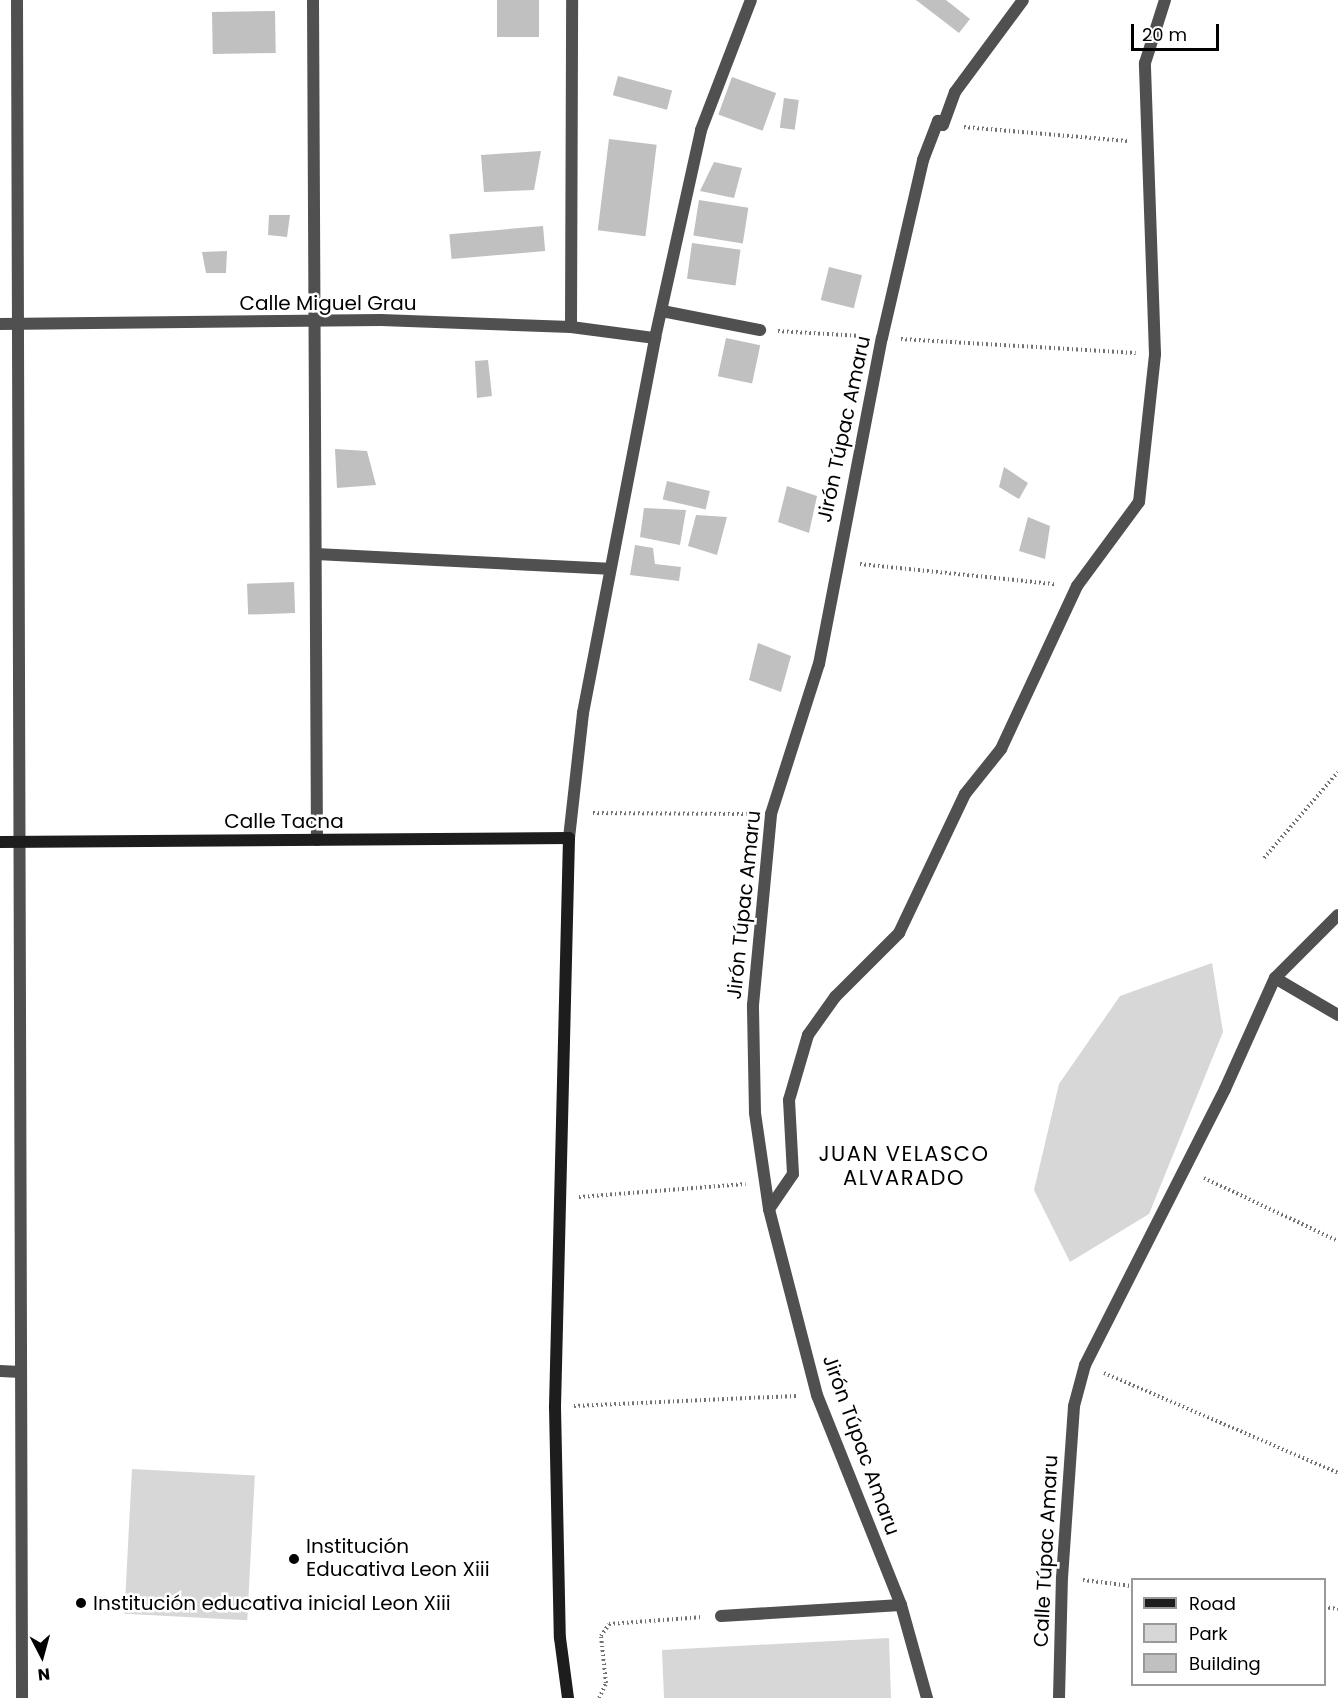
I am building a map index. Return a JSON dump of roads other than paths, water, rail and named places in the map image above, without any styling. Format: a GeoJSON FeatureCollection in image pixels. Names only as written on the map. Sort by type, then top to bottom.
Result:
{"type":"FeatureCollection","features":[{"type":"Feature","properties":{"kind":"street"},"geometry":{"type":"LineString","coordinates":[[17,0],[22,1698]]}},
{"type":"Feature","properties":{"kind":"street"},"geometry":{"type":"LineString","coordinates":[[313,0],[317,840]]}},
{"type":"Feature","properties":{"kind":"street"},"geometry":{"type":"LineString","coordinates":[[571,327],[572,0]]}},
{"type":"Feature","properties":{"kind":"street"},"geometry":{"type":"LineString","coordinates":[[568,1698],[560,1638],[555,1407],[563,1198],[569,838],[584,713],[609,569],[655,338],[701,130],[751,0]]}},
{"type":"Feature","properties":{"kind":"street","name":"Jirón Túpac Amaru"},"geometry":{"type":"LineString","coordinates":[[927,1698],[902,1605],[817,1395],[769,1209],[755,1113],[753,1005],[771,814],[819,664],[882,338],[922,160],[938,121],[943,125],[955,92],[1023,0]]}},
{"type":"Feature","properties":{"kind":"street"},"geometry":{"type":"LineString","coordinates":[[769,1209],[793,1174],[789,1100],[808,1035],[835,997],[899,933],[964,794],[1001,749],[1077,586],[1139,502],[1155,354],[1145,63],[1165,0]]}},
{"type":"Feature","properties":{"kind":"street"},"geometry":{"type":"LineString","coordinates":[[662,311],[760,330]]}},
{"type":"Feature","properties":{"kind":"street","name":"Calle Miguel Grau"},"geometry":{"type":"LineString","coordinates":[[0,324],[314,322],[571,327],[655,338]]}},
{"type":"Feature","properties":{"kind":"street"},"geometry":{"type":"LineString","coordinates":[[315,554],[609,569]]}},
{"type":"Feature","properties":{"kind":"street","name":"Calle Tacna"},"geometry":{"type":"LineString","coordinates":[[0,842],[569,838]]}},
{"type":"Feature","properties":{"kind":"street","name":"Calle Túpac Amaru"},"geometry":{"type":"LineString","coordinates":[[1059,1698],[1062,1578],[1074,1406],[1085,1365],[1184,1168],[1275,978],[1338,915]]}},
{"type":"Feature","properties":{"kind":"street"},"geometry":{"type":"LineString","coordinates":[[1275,978],[1338,1015]]}},
{"type":"Feature","properties":{"kind":"street"},"geometry":{"type":"LineString","coordinates":[[0,1371],[21,1372]]}},
{"type":"Feature","properties":{"kind":"street"},"geometry":{"type":"LineString","coordinates":[[722,1616],[902,1605]]}},
{"type":"Feature","properties":{"kind":"place","name":"Institución Educativa Leon Xiii"},"geometry":{"type":"Point","coordinates":[294,1559]}},
{"type":"Feature","properties":{"kind":"place","name":"Institución educativa inicial Leon Xiii"},"geometry":{"type":"Point","coordinates":[81,1603]}},
{"type":"Feature","properties":{"kind":"district","name":"JUAN VELASCO ALVARADO"},"geometry":{"type":"Point","coordinates":[904,1166]}}]}
